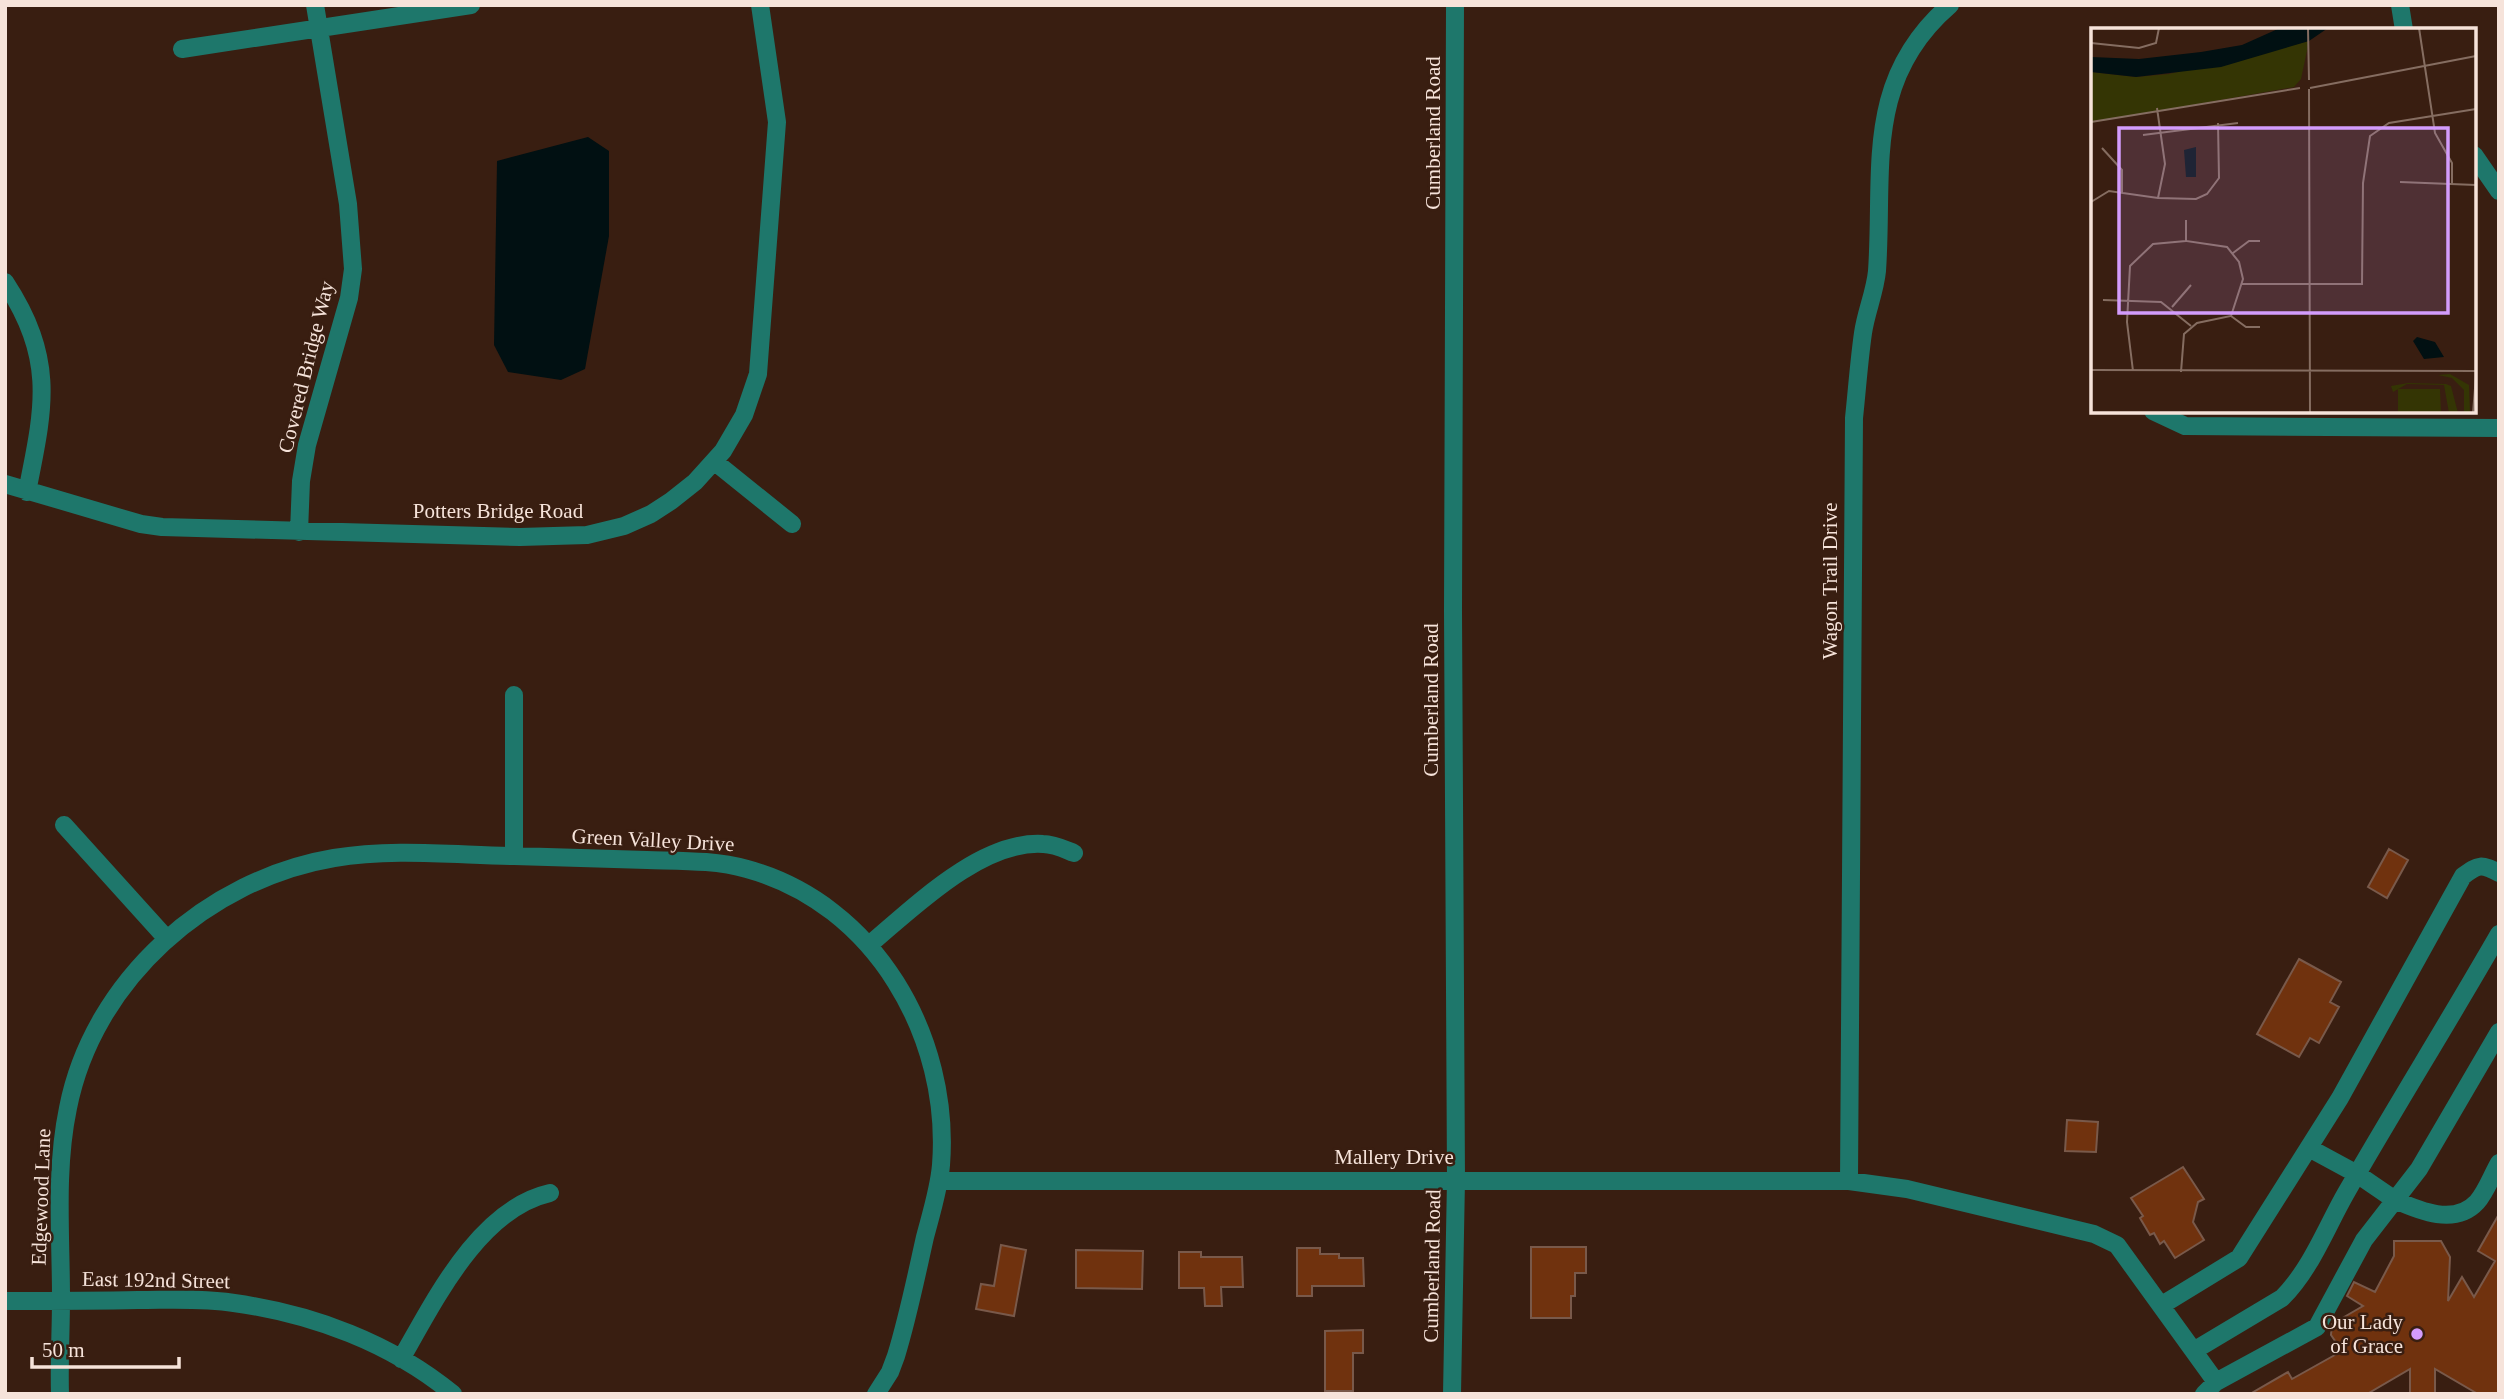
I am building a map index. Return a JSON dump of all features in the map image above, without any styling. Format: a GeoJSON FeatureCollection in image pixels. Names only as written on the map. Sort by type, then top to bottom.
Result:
{"type":"FeatureCollection","features":[{"type":"Feature","properties":{"kind":"street","name":"Covered Bridge Way"},"geometry":{"type":"LineString","coordinates":[[299,532],[301,481],[307,445],[349,298],[353,269],[348,204],[315,5]]}},
{"type":"Feature","properties":{"kind":"street"},"geometry":{"type":"LineString","coordinates":[[183,49],[471,5]]}},
{"type":"Feature","properties":{"kind":"street","name":"Potters Bridge Road"},"geometry":{"type":"LineString","coordinates":[[5,484],[141,524],[162,527],[520,537],[587,535],[624,526],[651,514],[671,501],[715,462],[744,415],[758,373],[777,122],[760,5]]}},
{"type":"Feature","properties":{"kind":"street","name":"Cumberland Road"},"geometry":{"type":"LineString","coordinates":[[1452,1394],[1456,1180],[1453,625],[1455,5]]}},
{"type":"Feature","properties":{"kind":"street","name":"Wagon Trail Drive"},"geometry":{"type":"LineString","coordinates":[[1849,1181],[1854,418],[1863,332],[1877,274],[1880,141],[1891,88],[1931,22],[1950,5]]}},
{"type":"Feature","properties":{"kind":"street"},"geometry":{"type":"LineString","coordinates":[[2400,5],[2403,28]]}},
{"type":"Feature","properties":{"kind":"street"},"geometry":{"type":"LineString","coordinates":[[2476,158],[2499,191]]}},
{"type":"Feature","properties":{"kind":"street"},"geometry":{"type":"LineString","coordinates":[[5,282],[26,317],[35,344],[43,387],[39,433],[27,492]]}},
{"type":"Feature","properties":{"kind":"street"},"geometry":{"type":"LineString","coordinates":[[2156,413],[2185,426],[2499,428]]}},
{"type":"Feature","properties":{"kind":"street"},"geometry":{"type":"LineString","coordinates":[[715,462],[792,524]]}},
{"type":"Feature","properties":{"kind":"street"},"geometry":{"type":"LineString","coordinates":[[514,695],[514,856]]}},
{"type":"Feature","properties":{"kind":"street"},"geometry":{"type":"LineString","coordinates":[[64,825],[167,939]]}},
{"type":"Feature","properties":{"kind":"street"},"geometry":{"type":"LineString","coordinates":[[869,945],[931,893],[988,857],[1015,846],[1030,844],[1054,845],[1074,853]]}},
{"type":"Feature","properties":{"kind":"street","name":"Edgewood Lane"},"geometry":{"type":"LineString","coordinates":[[60,1394],[63,1136],[75,1078],[97,1027],[115,999],[167,939],[191,919],[261,878],[307,863],[361,855],[514,856]]}},
{"type":"Feature","properties":{"kind":"street","name":"Green Valley Drive"},"geometry":{"type":"LineString","coordinates":[[514,856],[709,862],[765,875],[819,902],[869,945],[888,970],[913,1012],[926,1041],[940,1102],[942,1145],[939,1181],[896,1356],[876,1394]]}},
{"type":"Feature","properties":{"kind":"street"},"geometry":{"type":"LineString","coordinates":[[2162,1305],[2239,1258],[2309,1148],[2463,876],[2474,867],[2483,866],[2499,873]]}},
{"type":"Feature","properties":{"kind":"street"},"geometry":{"type":"LineString","coordinates":[[2195,1350],[2282,1298],[2291,1288],[2499,934]]}},
{"type":"Feature","properties":{"kind":"street"},"geometry":{"type":"LineString","coordinates":[[2210,1388],[2317,1327],[2364,1240],[2419,1169],[2499,1032]]}},
{"type":"Feature","properties":{"kind":"street"},"geometry":{"type":"LineString","coordinates":[[2309,1148],[2357,1174],[2395,1200],[2425,1213],[2456,1214],[2467,1209],[2478,1201],[2499,1163]]}},
{"type":"Feature","properties":{"kind":"street","name":"Mallery Drive"},"geometry":{"type":"LineString","coordinates":[[939,1181],[1849,1181],[1919,1192],[2094,1234],[2117,1245],[2195,1350],[2210,1388]]}},
{"type":"Feature","properties":{"kind":"street"},"geometry":{"type":"LineString","coordinates":[[401,1359],[455,1270],[486,1231],[503,1214],[536,1196],[550,1193]]}},
{"type":"Feature","properties":{"kind":"street","name":"East 192nd Street"},"geometry":{"type":"LineString","coordinates":[[5,1301],[191,1300],[233,1303],[294,1314],[349,1332],[401,1359],[453,1394]]}},
{"type":"Feature","properties":{"kind":"shaded area"},"geometry":{"type":"Polygon","coordinates":[[[588,137],[609,151],[609,236],[585,369],[561,380],[508,372],[494,345],[497,161],[588,137]]]}},
{"type":"Feature","properties":{"kind":"building"},"geometry":{"type":"Polygon","coordinates":[[[2389,849],[2408,860],[2387,898],[2368,887],[2389,849]]]}},
{"type":"Feature","properties":{"kind":"building"},"geometry":{"type":"Polygon","coordinates":[[[2299,959],[2341,982],[2330,1002],[2339,1007],[2319,1043],[2310,1038],[2299,1057],[2257,1034],[2299,959]]]}},
{"type":"Feature","properties":{"kind":"building"},"geometry":{"type":"Polygon","coordinates":[[[2067,1120],[2098,1122],[2096,1152],[2065,1151],[2067,1120]]]}},
{"type":"Feature","properties":{"kind":"building"},"geometry":{"type":"Polygon","coordinates":[[[2183,1167],[2204,1199],[2198,1202],[2193,1222],[2204,1240],[2175,1258],[2164,1241],[2160,1244],[2154,1233],[2150,1235],[2140,1218],[2143,1216],[2131,1198],[2183,1167]]]}},
{"type":"Feature","properties":{"kind":"building"},"geometry":{"type":"Polygon","coordinates":[[[2499,1214],[2499,1394],[2478,1394],[2435,1369],[2435,1394],[2410,1394],[2410,1369],[2367,1394],[2250,1394],[2288,1372],[2292,1379],[2342,1351],[2331,1335],[2332,1324],[2363,1306],[2347,1296],[2354,1282],[2375,1292],[2394,1256],[2394,1241],[2441,1241],[2450,1257],[2448,1301],[2462,1277],[2474,1297],[2495,1261],[2478,1251],[2499,1214]]]}},
{"type":"Feature","properties":{"kind":"building"},"geometry":{"type":"Polygon","coordinates":[[[1001,1245],[1026,1250],[1014,1316],[976,1309],[981,1284],[994,1286],[1001,1245]]]}},
{"type":"Feature","properties":{"kind":"building"},"geometry":{"type":"Polygon","coordinates":[[[1531,1247],[1586,1247],[1586,1273],[1575,1273],[1571,1318],[1531,1318],[1531,1247]]]}},
{"type":"Feature","properties":{"kind":"building"},"geometry":{"type":"Polygon","coordinates":[[[1297,1248],[1320,1248],[1320,1254],[1339,1254],[1339,1258],[1363,1258],[1364,1286],[1312,1286],[1312,1296],[1297,1296],[1297,1248]]]}},
{"type":"Feature","properties":{"kind":"building"},"geometry":{"type":"Polygon","coordinates":[[[1076,1250],[1143,1251],[1142,1289],[1076,1288],[1076,1250]]]}},
{"type":"Feature","properties":{"kind":"building"},"geometry":{"type":"Polygon","coordinates":[[[1179,1252],[1201,1252],[1201,1257],[1242,1257],[1243,1287],[1221,1287],[1222,1306],[1205,1306],[1204,1288],[1179,1288],[1179,1252]]]}},
{"type":"Feature","properties":{"kind":"building"},"geometry":{"type":"Polygon","coordinates":[[[1363,1330],[1363,1353],[1353,1353],[1353,1391],[1325,1391],[1325,1331],[1363,1330]]]}},
{"type":"Feature","properties":{"kind":"place","name":"Our Lady of Grace"},"geometry":{"type":"Point","coordinates":[2417,1334]}}]}
